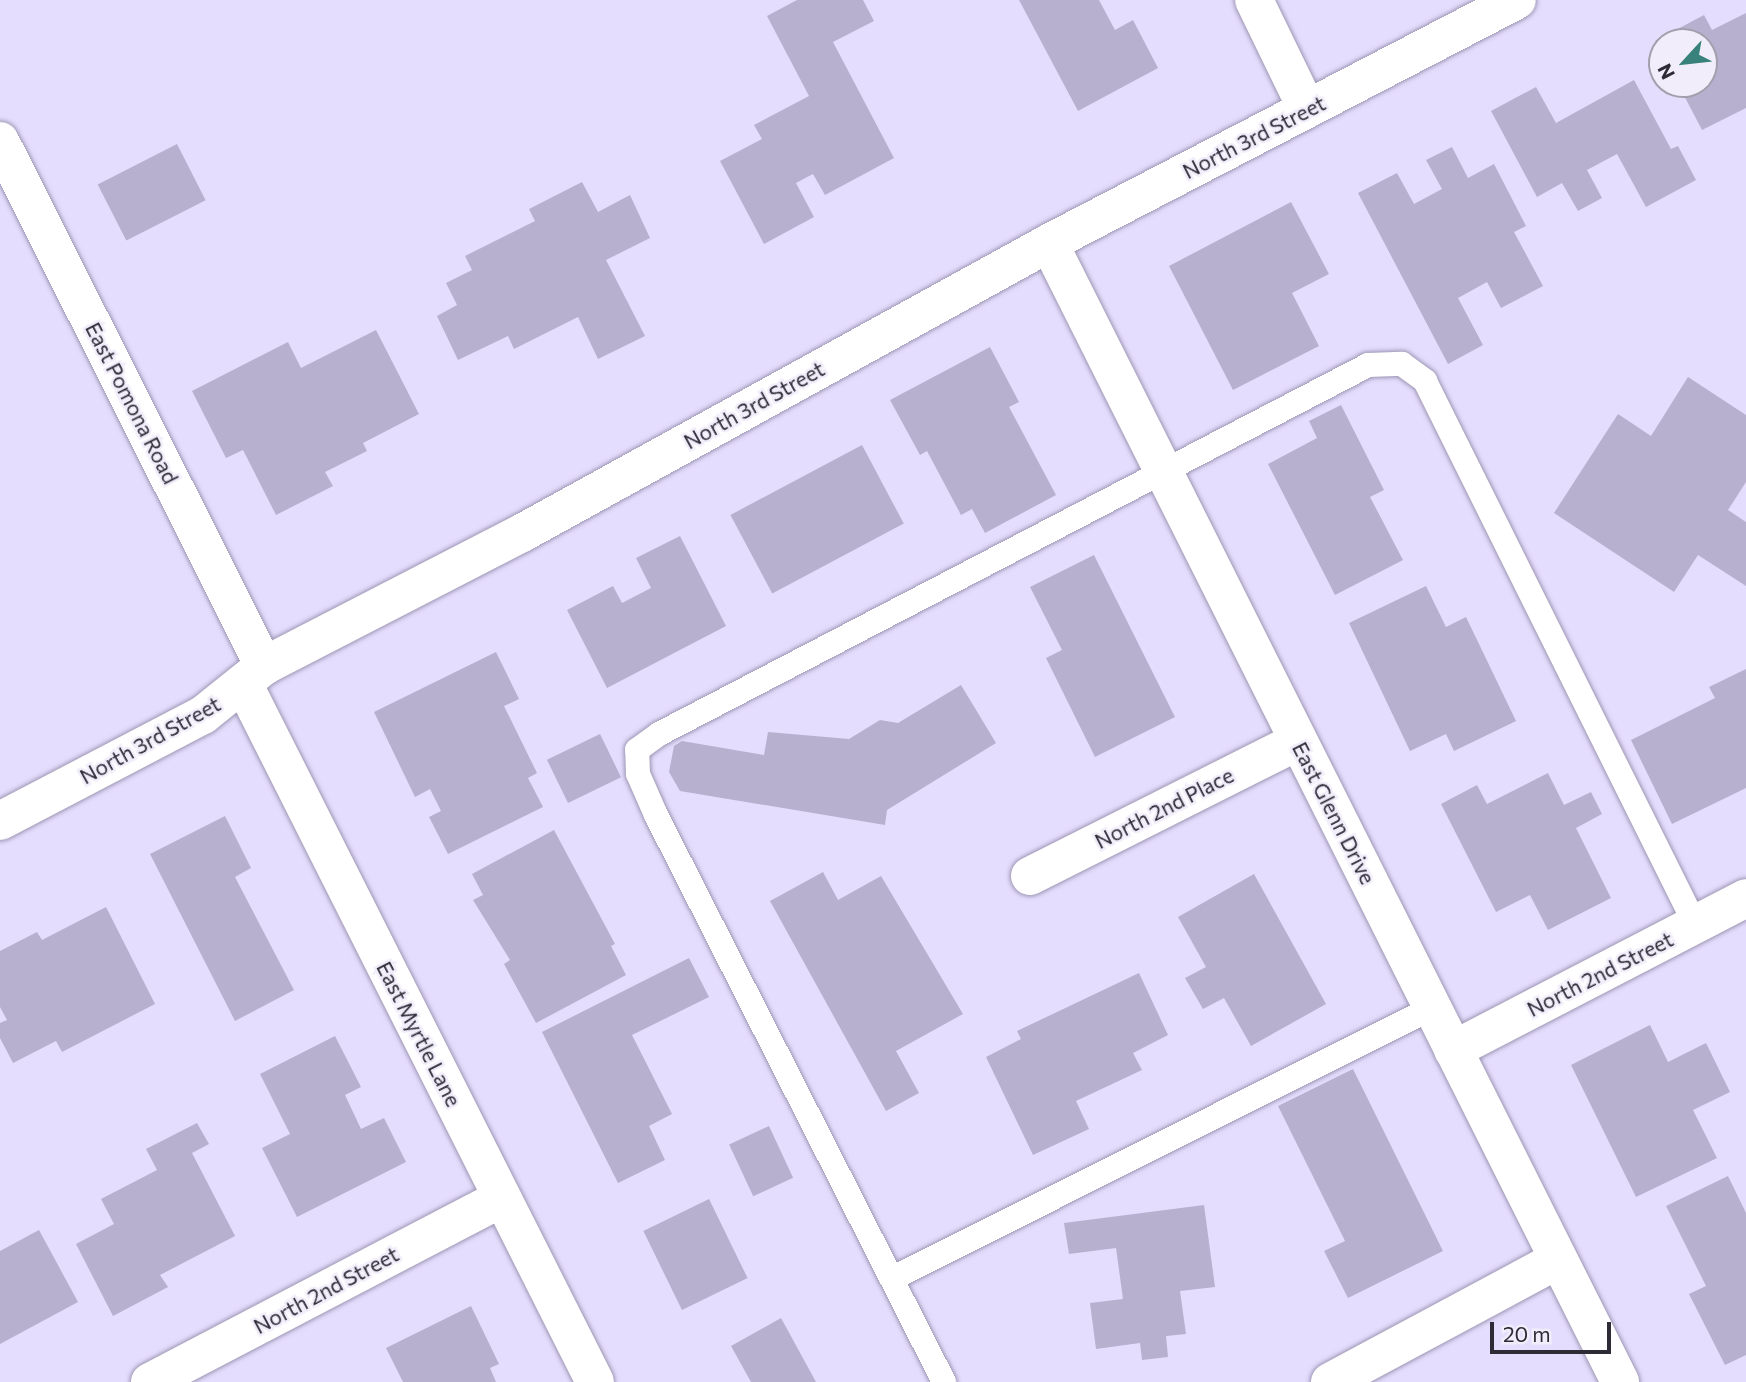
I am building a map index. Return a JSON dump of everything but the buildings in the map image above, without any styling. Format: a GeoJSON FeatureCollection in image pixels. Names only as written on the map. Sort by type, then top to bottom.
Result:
{"type":"FeatureCollection","features":[{"type":"Feature","properties":{"kind":"street"},"geometry":{"type":"LineString","coordinates":[[1254,0],[1307,109]]}},
{"type":"Feature","properties":{"kind":"street","name":"North 3rd Street"},"geometry":{"type":"LineString","coordinates":[[0,821],[203,715],[254,676],[522,533],[1049,243],[1517,0]]}},
{"type":"Feature","properties":{"kind":"street","name":"East Pomona Road"},"geometry":{"type":"LineString","coordinates":[[0,141],[254,676]]}},
{"type":"Feature","properties":{"kind":"street","name":"East Glenn Drive"},"geometry":{"type":"LineString","coordinates":[[1049,243],[1620,1382]]}},
{"type":"Feature","properties":{"kind":"street","name":"East Myrtle Lane"},"geometry":{"type":"LineString","coordinates":[[254,676],[502,1198],[594,1382]]}},
{"type":"Feature","properties":{"kind":"street","name":"North 2nd Place"},"geometry":{"type":"LineString","coordinates":[[1030,876],[1298,741]]}},
{"type":"Feature","properties":{"kind":"street","name":"North 2nd Street"},"geometry":{"type":"LineString","coordinates":[[1453,1050],[1746,898]]}},
{"type":"Feature","properties":{"kind":"street","name":"North 2nd Street"},"geometry":{"type":"LineString","coordinates":[[150,1382],[502,1198]]}},
{"type":"Feature","properties":{"kind":"street"},"geometry":{"type":"LineString","coordinates":[[1329,1382],[1558,1260]]}},
{"type":"Feature","properties":{"kind":"lane"},"geometry":{"type":"LineString","coordinates":[[944,1382],[656,815],[638,774],[637,750],[1368,365],[1402,364],[1425,381],[1695,925]]}},
{"type":"Feature","properties":{"kind":"lane"},"geometry":{"type":"LineString","coordinates":[[893,1278],[1432,1008]]}}]}
